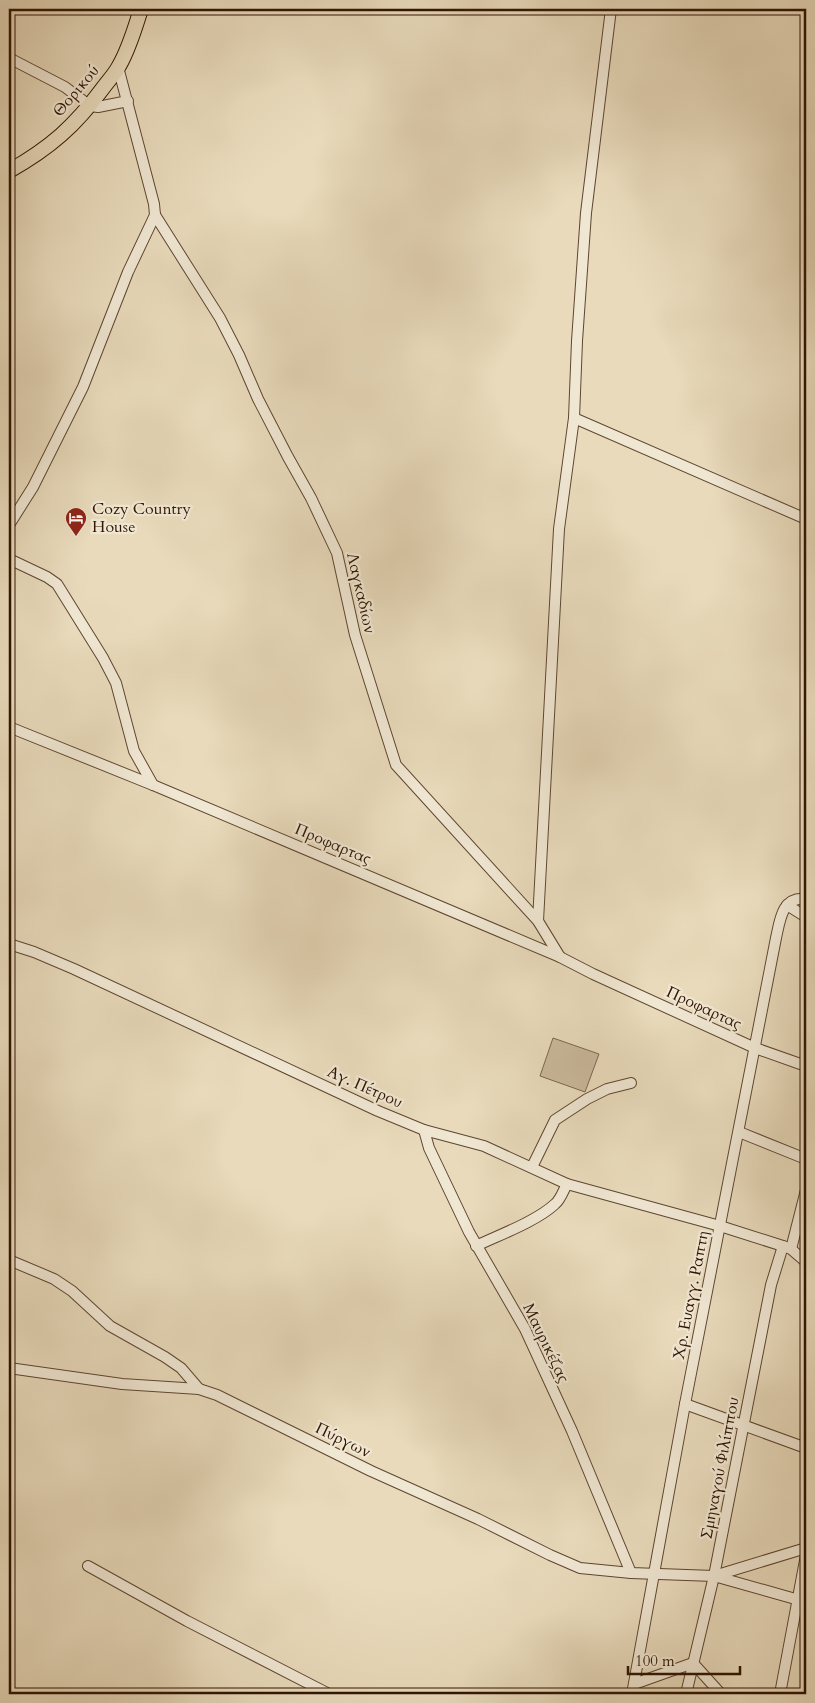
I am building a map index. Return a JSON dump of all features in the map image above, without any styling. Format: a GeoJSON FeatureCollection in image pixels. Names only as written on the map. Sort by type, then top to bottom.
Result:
{"type":"FeatureCollection","features":[{"type":"Feature","properties":{"kind":"main road","name":"Θορικού"},"geometry":{"type":"LineString","coordinates":[[9,171],[54,142],[90,106],[118,67],[141,9]]}},
{"type":"Feature","properties":{"kind":"street"},"geometry":{"type":"LineString","coordinates":[[538,921],[559,529],[574,418],[577,341],[586,214],[611,9]]}},
{"type":"Feature","properties":{"kind":"street"},"geometry":{"type":"LineString","coordinates":[[9,58],[65,87],[90,106],[98,107],[128,102]]}},
{"type":"Feature","properties":{"kind":"street"},"geometry":{"type":"LineString","coordinates":[[9,525],[33,487],[80,395],[128,272],[155,215],[154,204],[118,67]]}},
{"type":"Feature","properties":{"kind":"street","name":"Λαγκαδίων"},"geometry":{"type":"LineString","coordinates":[[155,215],[220,318],[258,399],[311,498],[337,553],[355,635],[396,765],[538,921],[560,956]]}},
{"type":"Feature","properties":{"kind":"street"},"geometry":{"type":"LineString","coordinates":[[574,418],[806,519]]}},
{"type":"Feature","properties":{"kind":"street"},"geometry":{"type":"LineString","coordinates":[[9,559],[47,577],[57,584],[103,658],[116,683],[134,751],[153,785]]}},
{"type":"Feature","properties":{"kind":"street","name":"Προφαρτας"},"geometry":{"type":"LineString","coordinates":[[9,727],[153,785],[560,956],[593,974],[755,1048],[806,1066]]}},
{"type":"Feature","properties":{"kind":"street"},"geometry":{"type":"LineString","coordinates":[[806,899],[798,898],[787,905],[806,917]]}},
{"type":"Feature","properties":{"kind":"street","name":"Χρ. Ευαγγ. Ραπτη"},"geometry":{"type":"LineString","coordinates":[[633,1689],[685,1404],[776,938],[783,910],[787,905]]}},
{"type":"Feature","properties":{"kind":"street","name":"Αγ. Πέτρου"},"geometry":{"type":"LineString","coordinates":[[9,944],[34,952],[74,969],[378,1111],[424,1130],[484,1146],[567,1184],[720,1226],[787,1248]]}},
{"type":"Feature","properties":{"kind":"street"},"geometry":{"type":"LineString","coordinates":[[532,1167],[555,1120],[600,1092],[631,1083]]}},
{"type":"Feature","properties":{"kind":"street","name":"Μαυρικέζας"},"geometry":{"type":"LineString","coordinates":[[424,1130],[429,1148],[476,1246],[525,1329],[572,1431],[631,1573]]}},
{"type":"Feature","properties":{"kind":"street"},"geometry":{"type":"LineString","coordinates":[[738,1132],[806,1159]]}},
{"type":"Feature","properties":{"kind":"street"},"geometry":{"type":"LineString","coordinates":[[476,1246],[525,1224],[554,1205],[567,1184]]}},
{"type":"Feature","properties":{"kind":"street","name":"Σμηναγού Φιλίππου"},"geometry":{"type":"LineString","coordinates":[[686,1694],[714,1576],[771,1285],[787,1248],[806,1190]]}},
{"type":"Feature","properties":{"kind":"street"},"geometry":{"type":"LineString","coordinates":[[787,1248],[806,1262]]}},
{"type":"Feature","properties":{"kind":"street"},"geometry":{"type":"LineString","coordinates":[[9,1260],[54,1279],[72,1291],[110,1326],[181,1368],[199,1389]]}},
{"type":"Feature","properties":{"kind":"street","name":"Πύργων"},"geometry":{"type":"LineString","coordinates":[[9,1368],[122,1384],[199,1389],[218,1395],[370,1470],[478,1519],[550,1556],[580,1568],[597,1571],[714,1576]]}},
{"type":"Feature","properties":{"kind":"street"},"geometry":{"type":"LineString","coordinates":[[685,1404],[806,1448]]}},
{"type":"Feature","properties":{"kind":"street"},"geometry":{"type":"LineString","coordinates":[[714,1576],[806,1548]]}},
{"type":"Feature","properties":{"kind":"street"},"geometry":{"type":"LineString","coordinates":[[780,1694],[802,1601],[806,1555]]}},
{"type":"Feature","properties":{"kind":"street"},"geometry":{"type":"LineString","coordinates":[[88,1566],[187,1621],[329,1694]]}},
{"type":"Feature","properties":{"kind":"street"},"geometry":{"type":"LineString","coordinates":[[714,1576],[802,1601]]}},
{"type":"Feature","properties":{"kind":"street"},"geometry":{"type":"LineString","coordinates":[[633,1689],[693,1663],[721,1694]]}},
{"type":"Feature","properties":{"kind":"shaded area"},"geometry":{"type":"Polygon","coordinates":[[[553,1038],[599,1054],[585,1092],[540,1076],[553,1038]]]}},
{"type":"Feature","properties":{"kind":"place","name":"Cozy Country House"},"geometry":{"type":"Point","coordinates":[76,537]}}]}
